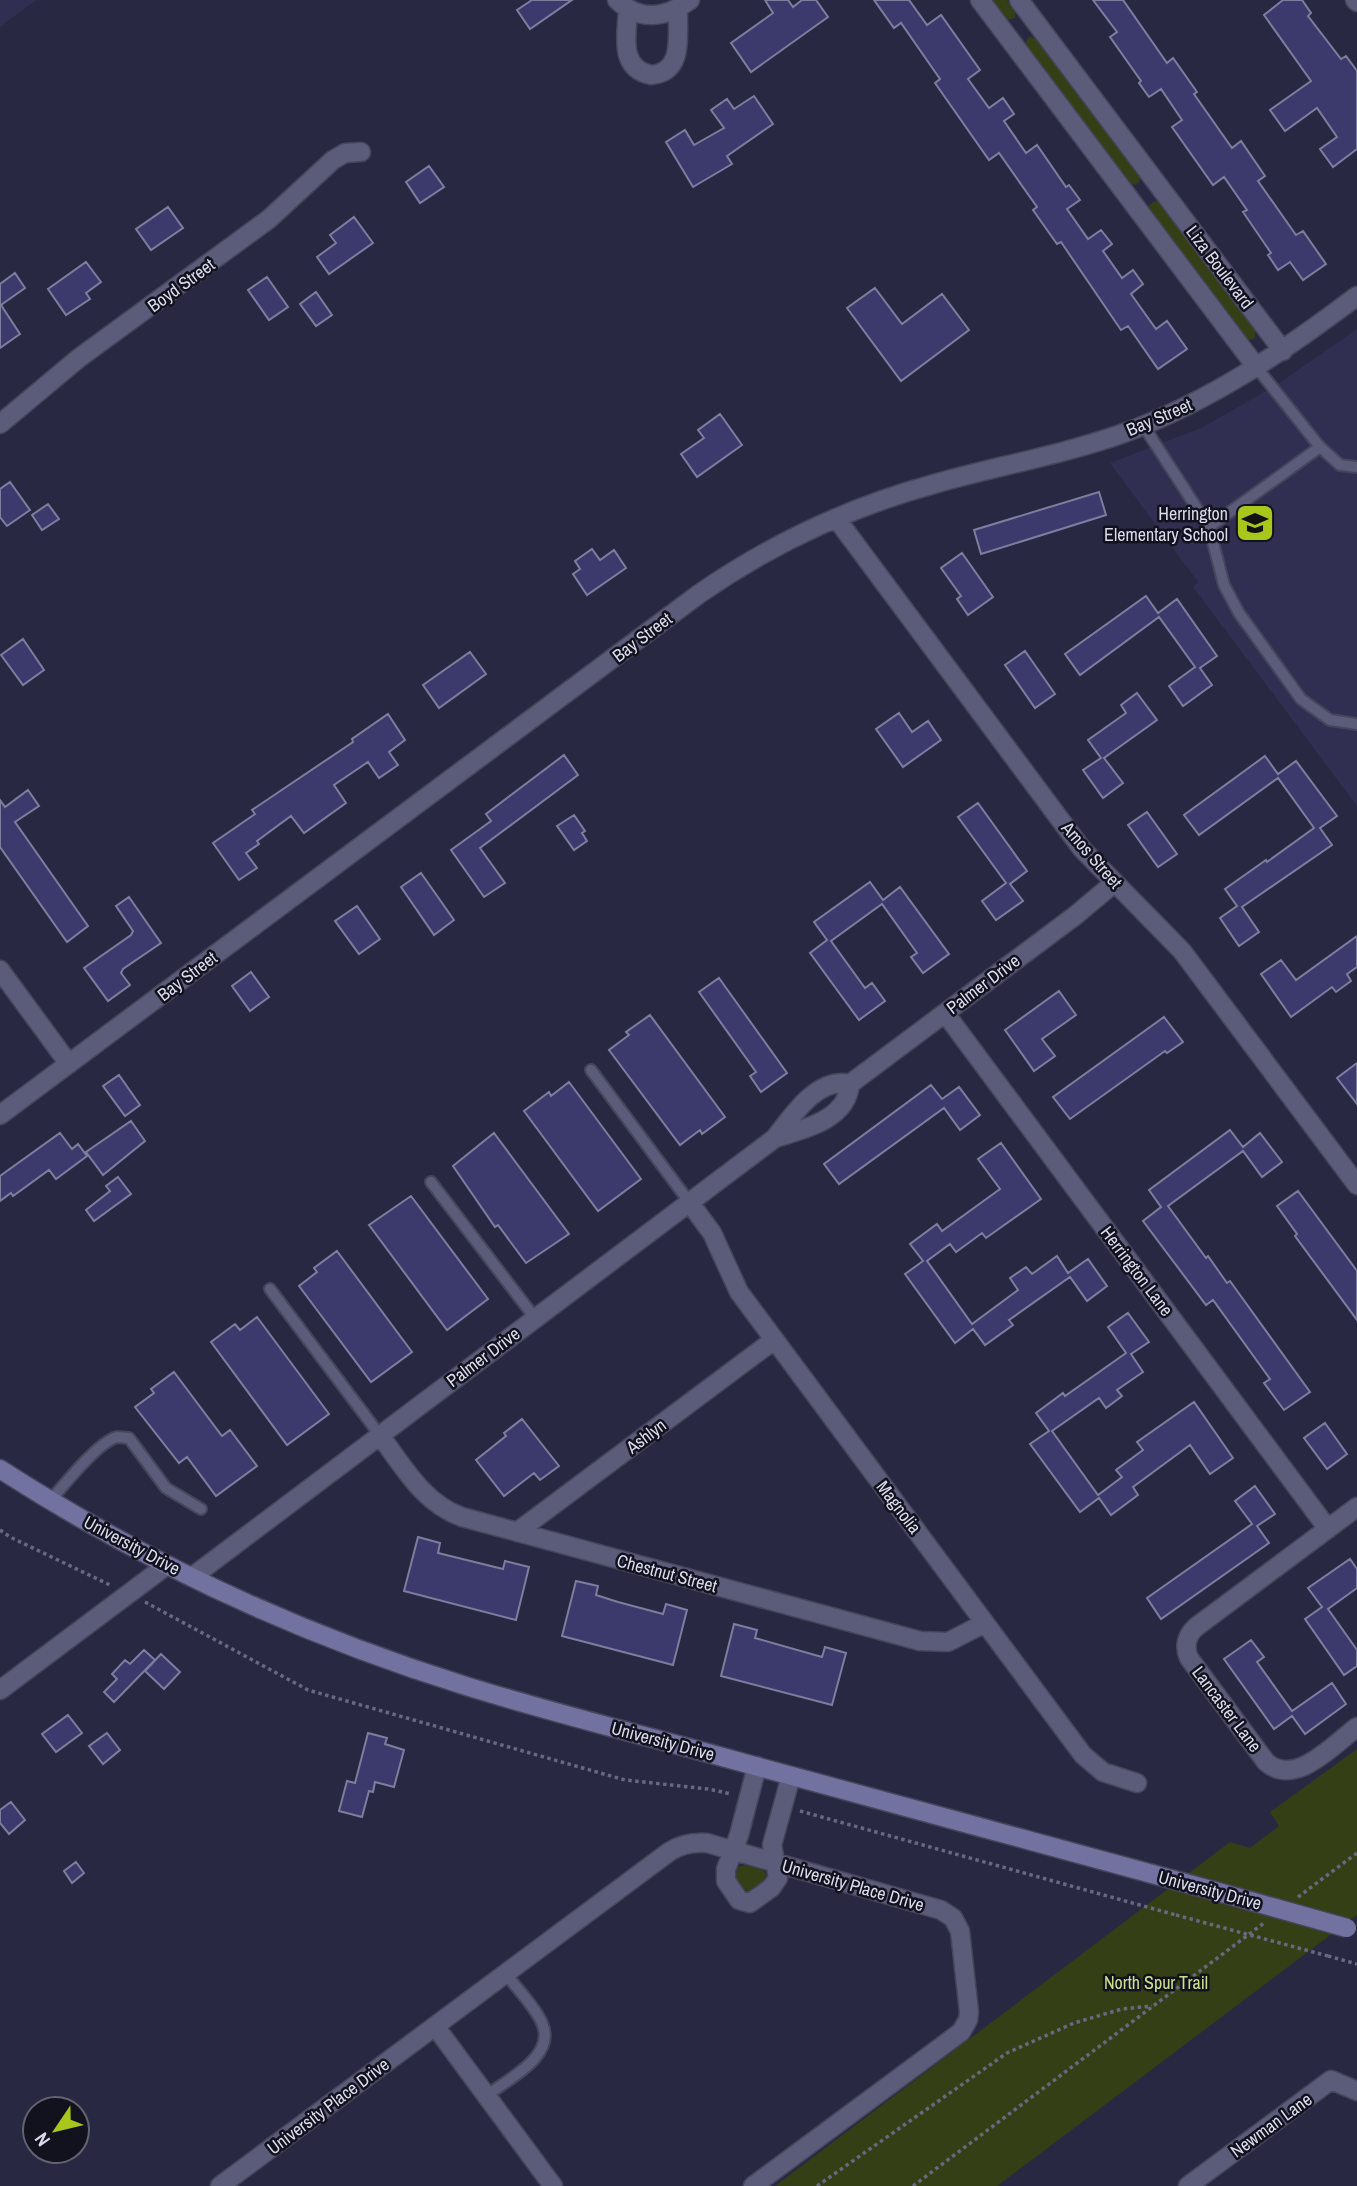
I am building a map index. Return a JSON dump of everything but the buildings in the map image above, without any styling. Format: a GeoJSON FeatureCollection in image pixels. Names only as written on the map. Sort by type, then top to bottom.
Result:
{"type":"FeatureCollection","features":[{"type":"Feature","properties":{"kind":"main road","name":"University Drive"},"geometry":{"type":"LineString","coordinates":[[0,1469],[50,1501],[192,1577],[304,1628],[421,1671],[510,1699],[1352,1929]]}},
{"type":"Feature","properties":{"kind":"street","name":"Liza Boulevard"},"geometry":{"type":"LineString","coordinates":[[980,0],[1257,368]]}},
{"type":"Feature","properties":{"kind":"street","name":"Liza Boulevard"},"geometry":{"type":"LineString","coordinates":[[1019,0],[1283,351]]}},
{"type":"Feature","properties":{"kind":"street"},"geometry":{"type":"LineString","coordinates":[[623,5],[653,16],[684,5],[676,59],[668,69],[651,75],[634,68],[627,55],[623,5]]}},
{"type":"Feature","properties":{"kind":"street"},"geometry":{"type":"LineString","coordinates":[[1008,37],[1033,18]]}},
{"type":"Feature","properties":{"kind":"street","name":"Boyd Street"},"geometry":{"type":"LineString","coordinates":[[0,424],[79,358],[269,219],[333,160],[345,153],[361,152]]}},
{"type":"Feature","properties":{"kind":"street"},"geometry":{"type":"LineString","coordinates":[[1132,202],[1157,183]]}},
{"type":"Feature","properties":{"kind":"street","name":"Bay Street"},"geometry":{"type":"LineString","coordinates":[[0,1115],[699,594],[757,557],[835,518],[907,492],[1079,448],[1143,425],[1208,395],[1257,368],[1357,296]]}},
{"type":"Feature","properties":{"kind":"street","name":"Amos Street"},"geometry":{"type":"LineString","coordinates":[[835,518],[1082,849],[1182,951],[1357,1185]]}},
{"type":"Feature","properties":{"kind":"street","name":"Palmer Drive"},"geometry":{"type":"LineString","coordinates":[[775,1138],[812,1126],[835,1112],[846,1101],[850,1084],[1076,915],[1114,883]]}},
{"type":"Feature","properties":{"kind":"street"},"geometry":{"type":"LineString","coordinates":[[0,970],[69,1064]]}},
{"type":"Feature","properties":{"kind":"street","name":"Herrington Lane"},"geometry":{"type":"LineString","coordinates":[[945,1013],[1328,1529]]}},
{"type":"Feature","properties":{"kind":"street","name":"Palmer Drive"},"geometry":{"type":"LineString","coordinates":[[192,1577],[775,1138],[798,1108],[820,1091],[834,1083],[850,1084]]}},
{"type":"Feature","properties":{"kind":"street","name":"Magnolia"},"geometry":{"type":"LineString","coordinates":[[690,1203],[712,1233],[735,1287],[1088,1761],[1111,1776],[1137,1783]]}},
{"type":"Feature","properties":{"kind":"street","name":"Ashlyn"},"geometry":{"type":"LineString","coordinates":[[517,1532],[774,1340]]}},
{"type":"Feature","properties":{"kind":"street","name":"Chestnut Street"},"geometry":{"type":"LineString","coordinates":[[379,1434],[422,1492],[440,1507],[462,1517],[920,1641],[948,1642],[985,1623]]}},
{"type":"Feature","properties":{"kind":"street","name":"Lancaster Lane"},"geometry":{"type":"LineString","coordinates":[[1357,1507],[1196,1627],[1188,1637],[1186,1650],[1189,1658],[1266,1762],[1274,1768],[1288,1771],[1301,1769],[1357,1727]]}},
{"type":"Feature","properties":{"kind":"street"},"geometry":{"type":"LineString","coordinates":[[0,1690],[167,1565]]}},
{"type":"Feature","properties":{"kind":"street"},"geometry":{"type":"LineString","coordinates":[[757,1766],[726,1869],[726,1881],[742,1902],[753,1901],[774,1885],[778,1878],[772,1845],[791,1776]]}},
{"type":"Feature","properties":{"kind":"street","name":"University Place Drive"},"geometry":{"type":"LineString","coordinates":[[220,2186],[678,1847],[702,1842],[941,1910],[951,1916],[960,1931],[969,2012],[965,2026],[956,2036],[753,2186]]}},
{"type":"Feature","properties":{"kind":"street"},"geometry":{"type":"LineString","coordinates":[[435,2026],[553,2186]]}},
{"type":"Feature","properties":{"kind":"street","name":"Newman Lane"},"geometry":{"type":"LineString","coordinates":[[1188,2186],[1331,2080],[1357,2091]]}},
{"type":"Feature","properties":{"kind":"lane"},"geometry":{"type":"LineString","coordinates":[[1257,368],[1320,447],[1340,465],[1357,467]]}},
{"type":"Feature","properties":{"kind":"lane"},"geometry":{"type":"LineString","coordinates":[[1143,425],[1209,527],[1224,585],[1234,604],[1301,699],[1330,720],[1357,724]]}},
{"type":"Feature","properties":{"kind":"lane"},"geometry":{"type":"LineString","coordinates":[[1209,527],[1320,447]]}},
{"type":"Feature","properties":{"kind":"lane"},"geometry":{"type":"LineString","coordinates":[[591,1070],[690,1203]]}},
{"type":"Feature","properties":{"kind":"lane"},"geometry":{"type":"LineString","coordinates":[[431,1182],[535,1318]]}},
{"type":"Feature","properties":{"kind":"lane"},"geometry":{"type":"LineString","coordinates":[[270,1289],[379,1434]]}},
{"type":"Feature","properties":{"kind":"lane"},"geometry":{"type":"LineString","coordinates":[[50,1501],[84,1462],[118,1437],[128,1438],[166,1488],[201,1509]]}},
{"type":"Feature","properties":{"kind":"lane"},"geometry":{"type":"LineString","coordinates":[[486,2096],[533,2060],[544,2042],[542,2024],[506,1974]]}},
{"type":"Feature","properties":{"kind":"path"},"geometry":{"type":"LineString","coordinates":[[0,1530],[129,1594],[308,1690],[625,1780],[708,1789],[748,1798]]}},
{"type":"Feature","properties":{"kind":"path"},"geometry":{"type":"LineString","coordinates":[[782,1807],[1357,1964]]}},
{"type":"Feature","properties":{"kind":"path"},"geometry":{"type":"LineString","coordinates":[[1293,1901],[1357,1853]]}},
{"type":"Feature","properties":{"kind":"path"},"geometry":{"type":"LineString","coordinates":[[913,2186],[1271,1917]]}},
{"type":"Feature","properties":{"kind":"path"},"geometry":{"type":"LineString","coordinates":[[817,2186],[1007,2053],[1074,2023],[1122,2010],[1154,2006]]}},
{"type":"Feature","properties":{"kind":"shaded area"},"geometry":{"type":"Polygon","coordinates":[[[0,0],[36,0],[0,27],[0,0]]]}},
{"type":"Feature","properties":{"kind":"shaded area","name":"Herrington Elementary School"},"geometry":{"type":"Polygon","coordinates":[[[1357,329],[1357,806],[1193,587],[1198,582],[1110,463],[1201,428],[1278,384],[1357,329]]]}},
{"type":"Feature","properties":{"kind":"green space"},"geometry":{"type":"Polygon","coordinates":[[[992,0],[1007,0],[1015,11],[1015,18],[1007,20],[992,0]]]}},
{"type":"Feature","properties":{"kind":"green space"},"geometry":{"type":"Polygon","coordinates":[[[1029,37],[1037,39],[1139,175],[1140,180],[1136,185],[1129,183],[1027,47],[1026,41],[1029,37]]]}},
{"type":"Feature","properties":{"kind":"green space"},"geometry":{"type":"Polygon","coordinates":[[[1155,201],[1160,203],[1255,330],[1255,338],[1250,340],[1246,337],[1150,211],[1149,205],[1155,201]]]}},
{"type":"Feature","properties":{"kind":"green space","name":"North Spur Trail"},"geometry":{"type":"Polygon","coordinates":[[[1357,1749],[1357,1915],[997,2186],[775,2186],[1230,1842],[1250,1848],[1279,1826],[1270,1812],[1357,1749]]]}},
{"type":"Feature","properties":{"kind":"green space"},"geometry":{"type":"Polygon","coordinates":[[[745,1865],[763,1870],[766,1874],[765,1881],[751,1892],[741,1888],[734,1880],[738,1867],[745,1865]]]}},
{"type":"Feature","properties":{"kind":"place","name":"Herrington Elementary School"},"geometry":{"type":"Point","coordinates":[1255,523]}}]}
